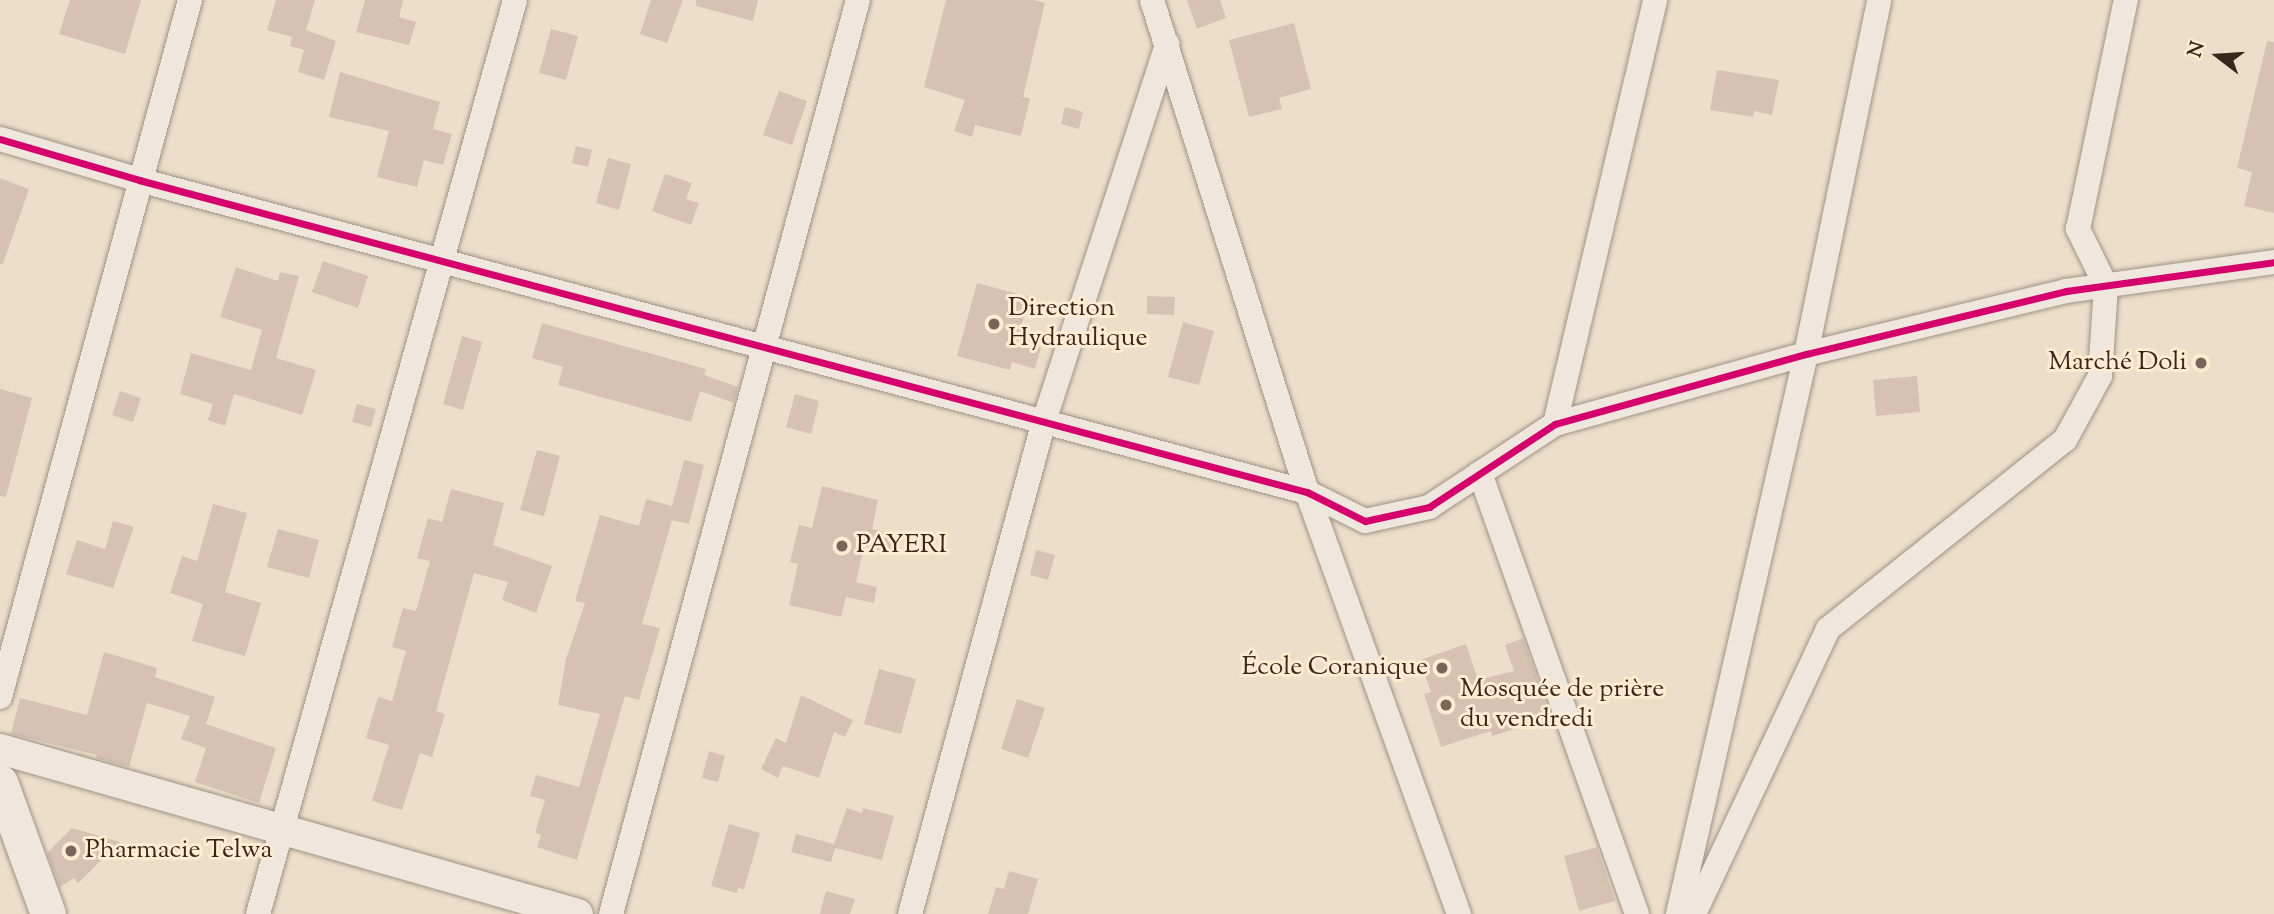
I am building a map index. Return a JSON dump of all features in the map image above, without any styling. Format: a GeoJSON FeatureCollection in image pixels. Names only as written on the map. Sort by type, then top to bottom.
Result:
{"type":"FeatureCollection","features":[{"type":"Feature","properties":{"kind":"main road"},"geometry":{"type":"LineString","coordinates":[[0,782],[48,914]]}},
{"type":"Feature","properties":{"kind":"street"},"geometry":{"type":"LineString","coordinates":[[0,697],[190,0]]}},
{"type":"Feature","properties":{"kind":"street"},"geometry":{"type":"LineString","coordinates":[[258,914],[515,0]]}},
{"type":"Feature","properties":{"kind":"street"},"geometry":{"type":"LineString","coordinates":[[611,914],[858,0]]}},
{"type":"Feature","properties":{"kind":"street"},"geometry":{"type":"LineString","coordinates":[[1152,0],[1307,492],[1459,914]]}},
{"type":"Feature","properties":{"kind":"street"},"geometry":{"type":"LineString","coordinates":[[1555,424],[1655,0]]}},
{"type":"Feature","properties":{"kind":"street"},"geometry":{"type":"LineString","coordinates":[[1678,914],[1806,354],[1879,0]]}},
{"type":"Feature","properties":{"kind":"street"},"geometry":{"type":"LineString","coordinates":[[1694,914],[1828,629],[2066,440],[2099,376],[2106,286],[2078,229],[2126,0]]}},
{"type":"Feature","properties":{"kind":"street"},"geometry":{"type":"LineString","coordinates":[[910,914],[1044,421],[1167,44]]}},
{"type":"Feature","properties":{"kind":"street"},"geometry":{"type":"LineString","coordinates":[[0,139],[139,180],[1307,492],[1365,521],[1429,507],[1555,424],[1806,354],[2066,291],[2274,262]]}},
{"type":"Feature","properties":{"kind":"street"},"geometry":{"type":"LineString","coordinates":[[1480,473],[1637,914]]}},
{"type":"Feature","properties":{"kind":"street"},"geometry":{"type":"LineString","coordinates":[[0,749],[578,914]]}},
{"type":"Feature","properties":{"kind":"building"},"geometry":{"type":"Polygon","coordinates":[[[70,0],[141,0],[125,54],[59,34],[70,0]]]}},
{"type":"Feature","properties":{"kind":"building"},"geometry":{"type":"Polygon","coordinates":[[[276,0],[315,0],[306,30],[336,41],[324,80],[298,72],[304,50],[290,46],[292,37],[267,30],[276,0]]]}},
{"type":"Feature","properties":{"kind":"building"},"geometry":{"type":"Polygon","coordinates":[[[365,0],[403,0],[399,17],[416,22],[409,45],[356,32],[365,0]]]}},
{"type":"Feature","properties":{"kind":"building"},"geometry":{"type":"Polygon","coordinates":[[[651,0],[683,0],[667,43],[640,34],[651,0]]]}},
{"type":"Feature","properties":{"kind":"building"},"geometry":{"type":"Polygon","coordinates":[[[696,0],[758,0],[753,21],[696,6],[696,0]]]}},
{"type":"Feature","properties":{"kind":"building"},"geometry":{"type":"Polygon","coordinates":[[[946,0],[1034,0],[1045,3],[1023,97],[1030,98],[1021,136],[975,125],[972,137],[954,131],[965,100],[924,87],[946,0]]]}},
{"type":"Feature","properties":{"kind":"building"},"geometry":{"type":"Polygon","coordinates":[[[1187,0],[1220,0],[1226,18],[1197,29],[1187,0]]]}},
{"type":"Feature","properties":{"kind":"building"},"geometry":{"type":"Polygon","coordinates":[[[1294,23],[1311,89],[1279,98],[1282,109],[1249,117],[1229,40],[1294,23]]]}},
{"type":"Feature","properties":{"kind":"building"},"geometry":{"type":"Polygon","coordinates":[[[551,29],[578,36],[566,80],[539,73],[551,29]]]}},
{"type":"Feature","properties":{"kind":"building"},"geometry":{"type":"Polygon","coordinates":[[[2267,41],[2274,42],[2274,213],[2244,206],[2252,172],[2237,168],[2267,41]]]}},
{"type":"Feature","properties":{"kind":"building"},"geometry":{"type":"Polygon","coordinates":[[[1717,70],[1779,80],[1772,115],[1754,111],[1753,117],[1710,110],[1717,70]]]}},
{"type":"Feature","properties":{"kind":"building"},"geometry":{"type":"Polygon","coordinates":[[[340,72],[440,102],[433,129],[452,134],[443,165],[424,160],[417,187],[377,177],[389,131],[329,117],[340,72]]]}},
{"type":"Feature","properties":{"kind":"building"},"geometry":{"type":"Polygon","coordinates":[[[779,91],[807,101],[792,145],[763,135],[779,91]]]}},
{"type":"Feature","properties":{"kind":"building"},"geometry":{"type":"Polygon","coordinates":[[[1065,107],[1083,112],[1079,129],[1061,124],[1065,107]]]}},
{"type":"Feature","properties":{"kind":"building"},"geometry":{"type":"Polygon","coordinates":[[[576,146],[592,150],[588,167],[572,163],[576,146]]]}},
{"type":"Feature","properties":{"kind":"building"},"geometry":{"type":"Polygon","coordinates":[[[608,158],[631,164],[619,210],[596,203],[608,158]]]}},
{"type":"Feature","properties":{"kind":"building"},"geometry":{"type":"Polygon","coordinates":[[[665,174],[692,183],[686,199],[699,203],[691,225],[652,211],[665,174]]]}},
{"type":"Feature","properties":{"kind":"building"},"geometry":{"type":"Polygon","coordinates":[[[0,178],[29,189],[3,264],[0,264],[0,178]]]}},
{"type":"Feature","properties":{"kind":"building"},"geometry":{"type":"Polygon","coordinates":[[[323,261],[368,276],[358,308],[312,292],[323,261]]]}},
{"type":"Feature","properties":{"kind":"building"},"geometry":{"type":"Polygon","coordinates":[[[236,267],[278,281],[280,272],[299,276],[276,358],[316,370],[302,415],[234,394],[225,426],[208,420],[213,404],[180,394],[191,353],[251,370],[262,330],[220,317],[236,267]]]}},
{"type":"Feature","properties":{"kind":"building"},"geometry":{"type":"Polygon","coordinates":[[[977,283],[1029,297],[1017,342],[1041,348],[1035,369],[1012,362],[1010,370],[957,356],[977,283]]]}},
{"type":"Feature","properties":{"kind":"building"},"geometry":{"type":"Polygon","coordinates":[[[1147,296],[1175,297],[1174,315],[1147,314],[1147,296]]]}},
{"type":"Feature","properties":{"kind":"building"},"geometry":{"type":"Polygon","coordinates":[[[1183,322],[1214,331],[1199,385],[1168,377],[1183,322]]]}},
{"type":"Feature","properties":{"kind":"building"},"geometry":{"type":"Polygon","coordinates":[[[542,323],[706,369],[704,375],[738,387],[734,403],[700,391],[691,422],[558,385],[563,367],[532,358],[542,323]]]}},
{"type":"Feature","properties":{"kind":"building"},"geometry":{"type":"Polygon","coordinates":[[[462,336],[482,342],[463,410],[443,404],[462,336]]]}},
{"type":"Feature","properties":{"kind":"building"},"geometry":{"type":"Polygon","coordinates":[[[1917,376],[1920,412],[1876,416],[1873,380],[1917,376]]]}},
{"type":"Feature","properties":{"kind":"building"},"geometry":{"type":"Polygon","coordinates":[[[0,389],[32,398],[6,497],[0,496],[0,389]]]}},
{"type":"Feature","properties":{"kind":"building"},"geometry":{"type":"Polygon","coordinates":[[[120,391],[141,398],[133,422],[112,415],[120,391]]]}},
{"type":"Feature","properties":{"kind":"building"},"geometry":{"type":"Polygon","coordinates":[[[795,394],[819,401],[811,434],[786,427],[795,394]]]}},
{"type":"Feature","properties":{"kind":"building"},"geometry":{"type":"Polygon","coordinates":[[[357,404],[376,409],[371,427],[352,422],[357,404]]]}},
{"type":"Feature","properties":{"kind":"building"},"geometry":{"type":"Polygon","coordinates":[[[537,450],[560,456],[544,516],[520,510],[537,450]]]}},
{"type":"Feature","properties":{"kind":"building"},"geometry":{"type":"Polygon","coordinates":[[[684,460],[704,465],[689,524],[672,520],[642,624],[660,628],[639,700],[625,696],[577,860],[537,847],[541,835],[535,833],[545,800],[530,796],[536,775],[579,787],[600,714],[558,705],[566,659],[585,603],[575,601],[600,515],[639,526],[646,499],[672,506],[684,460]]]}},
{"type":"Feature","properties":{"kind":"building"},"geometry":{"type":"Polygon","coordinates":[[[822,486],[878,500],[872,529],[897,535],[892,553],[864,546],[856,582],[877,587],[874,603],[846,597],[841,617],[789,605],[798,564],[790,562],[799,525],[812,528],[822,486]]]}},
{"type":"Feature","properties":{"kind":"building"},"geometry":{"type":"Polygon","coordinates":[[[451,489],[504,503],[493,545],[552,566],[536,613],[502,600],[508,582],[474,573],[436,711],[445,714],[432,757],[420,753],[402,810],[372,801],[389,745],[366,738],[378,697],[392,701],[406,651],[392,647],[403,608],[416,611],[430,561],[417,558],[428,518],[442,522],[451,489]]]}},
{"type":"Feature","properties":{"kind":"building"},"geometry":{"type":"Polygon","coordinates":[[[213,504],[247,513],[225,592],[261,603],[245,656],[192,641],[203,604],[170,593],[182,556],[197,561],[213,504]]]}},
{"type":"Feature","properties":{"kind":"building"},"geometry":{"type":"Polygon","coordinates":[[[113,521],[134,527],[113,588],[66,574],[77,540],[105,549],[113,521]]]}},
{"type":"Feature","properties":{"kind":"building"},"geometry":{"type":"Polygon","coordinates":[[[278,529],[319,540],[309,578],[267,567],[278,529]]]}},
{"type":"Feature","properties":{"kind":"building"},"geometry":{"type":"Polygon","coordinates":[[[1036,550],[1055,555],[1048,580],[1030,575],[1036,550]]]}},
{"type":"Feature","properties":{"kind":"building"},"geometry":{"type":"Polygon","coordinates":[[[1523,638],[1550,715],[1492,736],[1491,731],[1441,747],[1424,694],[1431,692],[1420,660],[1466,644],[1478,680],[1514,671],[1505,645],[1523,638]]]}},
{"type":"Feature","properties":{"kind":"building"},"geometry":{"type":"Polygon","coordinates":[[[104,652],[157,668],[155,677],[215,697],[206,724],[276,748],[259,803],[195,782],[206,748],[181,739],[190,716],[147,703],[129,767],[96,758],[97,755],[11,734],[20,698],[87,715],[104,652]]]}},
{"type":"Feature","properties":{"kind":"building"},"geometry":{"type":"Polygon","coordinates":[[[879,669],[916,679],[901,734],[864,724],[879,669]]]}},
{"type":"Feature","properties":{"kind":"building"},"geometry":{"type":"Polygon","coordinates":[[[801,695],[853,720],[845,737],[834,732],[819,778],[783,766],[778,778],[761,769],[776,738],[786,743],[801,695]]]}},
{"type":"Feature","properties":{"kind":"building"},"geometry":{"type":"Polygon","coordinates":[[[1017,699],[1045,708],[1028,758],[1001,749],[1017,699]]]}},
{"type":"Feature","properties":{"kind":"building"},"geometry":{"type":"Polygon","coordinates":[[[709,751],[725,756],[718,782],[702,778],[709,751]]]}},
{"type":"Feature","properties":{"kind":"building"},"geometry":{"type":"Polygon","coordinates":[[[847,808],[862,813],[863,808],[894,816],[882,860],[835,848],[831,862],[791,852],[796,834],[834,844],[847,808]]]}},
{"type":"Feature","properties":{"kind":"building"},"geometry":{"type":"Polygon","coordinates":[[[729,824],[760,833],[744,889],[738,888],[737,893],[711,886],[729,824]]]}},
{"type":"Feature","properties":{"kind":"building"},"geometry":{"type":"Polygon","coordinates":[[[72,828],[120,842],[78,883],[74,878],[60,887],[47,853],[72,828]]]}},
{"type":"Feature","properties":{"kind":"building"},"geometry":{"type":"Polygon","coordinates":[[[1597,847],[1615,901],[1579,911],[1564,856],[1597,847]]]}},
{"type":"Feature","properties":{"kind":"building"},"geometry":{"type":"Polygon","coordinates":[[[1009,871],[1038,879],[1028,914],[988,914],[996,887],[1004,889],[1009,871]]]}},
{"type":"Feature","properties":{"kind":"building"},"geometry":{"type":"Polygon","coordinates":[[[826,891],[855,899],[850,914],[820,914],[826,891]]]}},
{"type":"Feature","properties":{"kind":"cycle path"},"geometry":{"type":"LineString","coordinates":[[0,139],[139,180],[1307,492],[1365,521],[1429,507],[1555,424],[1806,354],[2066,291],[2274,262]]}},
{"type":"Feature","properties":{"kind":"place","name":"Direction Hydraulique"},"geometry":{"type":"Point","coordinates":[994,324]}},
{"type":"Feature","properties":{"kind":"place","name":"Marché Doli"},"geometry":{"type":"Point","coordinates":[2201,363]}},
{"type":"Feature","properties":{"kind":"place","name":"PAYERI"},"geometry":{"type":"Point","coordinates":[842,546]}},
{"type":"Feature","properties":{"kind":"place","name":"École Coranique"},"geometry":{"type":"Point","coordinates":[1442,668]}},
{"type":"Feature","properties":{"kind":"place","name":"Mosquée de prière du vendredi"},"geometry":{"type":"Point","coordinates":[1446,705]}},
{"type":"Feature","properties":{"kind":"place","name":"Pharmacie Telwa"},"geometry":{"type":"Point","coordinates":[71,851]}}]}
